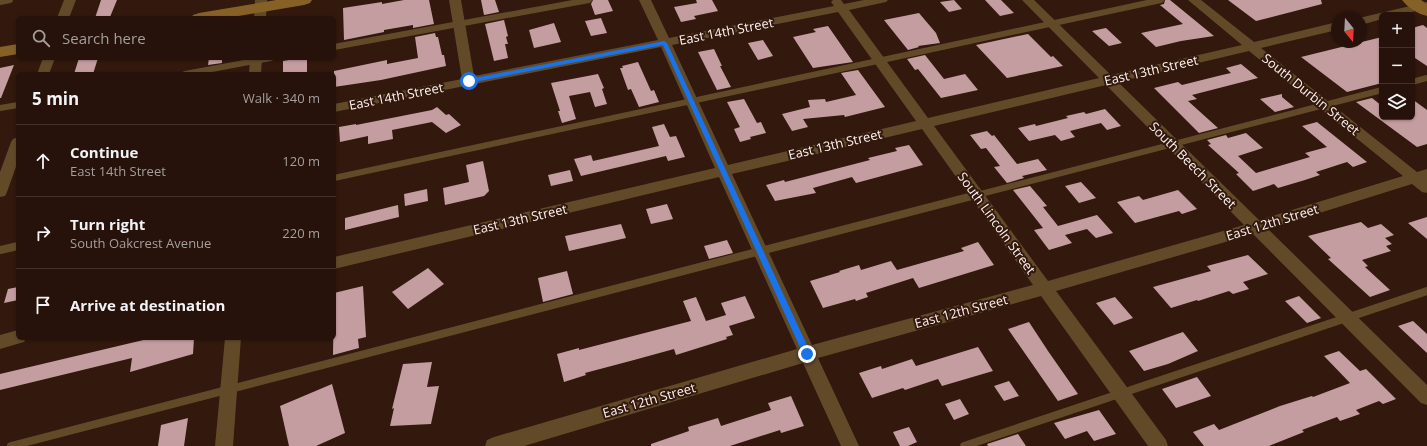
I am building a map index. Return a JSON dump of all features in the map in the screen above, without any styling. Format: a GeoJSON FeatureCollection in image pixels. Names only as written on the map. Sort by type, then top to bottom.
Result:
{"type":"FeatureCollection","features":[{"type":"Feature","properties":{"kind":"main road"},"geometry":{"type":"LineString","coordinates":[[211,16],[304,0]]}},
{"type":"Feature","properties":{"kind":"main road"},"geometry":{"type":"LineString","coordinates":[[0,52],[16,49]]}},
{"type":"Feature","properties":{"kind":"street"},"geometry":{"type":"LineString","coordinates":[[64,16],[70,0]]}},
{"type":"Feature","properties":{"kind":"street"},"geometry":{"type":"LineString","coordinates":[[455,0],[469,81]]}},
{"type":"Feature","properties":{"kind":"street"},"geometry":{"type":"LineString","coordinates":[[645,0],[850,446]]}},
{"type":"Feature","properties":{"kind":"street","name":"East 14th Street"},"geometry":{"type":"LineString","coordinates":[[336,108],[664,43],[839,4],[882,0]]}},
{"type":"Feature","properties":{"kind":"street","name":"South Beech Street"},"geometry":{"type":"LineString","coordinates":[[1028,0],[1427,397]]}},
{"type":"Feature","properties":{"kind":"street","name":"South Durbin Street"},"geometry":{"type":"LineString","coordinates":[[1194,0],[1324,105],[1420,176],[1427,188]]}},
{"type":"Feature","properties":{"kind":"street","name":"South Lincoln Street"},"geometry":{"type":"LineString","coordinates":[[839,4],[1159,446]]}},
{"type":"Feature","properties":{"kind":"street"},"geometry":{"type":"LineString","coordinates":[[1397,12],[1421,6]]}},
{"type":"Feature","properties":{"kind":"street"},"geometry":{"type":"LineString","coordinates":[[1367,20],[1379,17]]}},
{"type":"Feature","properties":{"kind":"street","name":"East 13th Street"},"geometry":{"type":"LineString","coordinates":[[336,263],[924,122],[1331,27]]}},
{"type":"Feature","properties":{"kind":"street"},"geometry":{"type":"LineString","coordinates":[[44,72],[48,60]]}},
{"type":"Feature","properties":{"kind":"street"},"geometry":{"type":"LineString","coordinates":[[255,72],[256,60]]}},
{"type":"Feature","properties":{"kind":"street"},"geometry":{"type":"LineString","coordinates":[[0,192],[16,148]]}},
{"type":"Feature","properties":{"kind":"street","name":"East 12th Street"},"geometry":{"type":"LineString","coordinates":[[494,446],[537,440],[807,354],[1045,288],[1256,227],[1420,176]]}},
{"type":"Feature","properties":{"kind":"street"},"geometry":{"type":"LineString","coordinates":[[0,342],[16,338]]}},
{"type":"Feature","properties":{"kind":"street"},"geometry":{"type":"LineString","coordinates":[[224,446],[233,340]]}},
{"type":"Feature","properties":{"kind":"lane"},"geometry":{"type":"LineString","coordinates":[[0,2],[10,0]]}},
{"type":"Feature","properties":{"kind":"lane"},"geometry":{"type":"LineString","coordinates":[[336,46],[589,0]]}},
{"type":"Feature","properties":{"kind":"lane"},"geometry":{"type":"LineString","coordinates":[[336,178],[1160,0]]}},
{"type":"Feature","properties":{"kind":"lane"},"geometry":{"type":"LineString","coordinates":[[194,72],[251,60]]}},
{"type":"Feature","properties":{"kind":"lane"},"geometry":{"type":"LineString","coordinates":[[1415,81],[1427,78]]}},
{"type":"Feature","properties":{"kind":"lane"},"geometry":{"type":"LineString","coordinates":[[11,446],[1379,91]]}},
{"type":"Feature","properties":{"kind":"lane"},"geometry":{"type":"LineString","coordinates":[[0,108],[16,105]]}},
{"type":"Feature","properties":{"kind":"lane"},"geometry":{"type":"LineString","coordinates":[[0,250],[16,246]]}},
{"type":"Feature","properties":{"kind":"lane"},"geometry":{"type":"LineString","coordinates":[[964,446],[1427,291]]}},
{"type":"Feature","properties":{"kind":"building"},"geometry":{"type":"Polygon","coordinates":[[[101,0],[117,0],[110,16],[96,16],[101,0]]]}},
{"type":"Feature","properties":{"kind":"building"},"geometry":{"type":"Polygon","coordinates":[[[404,0],[429,0],[434,24],[413,28],[413,25],[384,30],[384,32],[344,40],[343,8],[404,0]]]}},
{"type":"Feature","properties":{"kind":"building"},"geometry":{"type":"Polygon","coordinates":[[[481,0],[495,0],[499,12],[484,15],[481,0]]]}},
{"type":"Feature","properties":{"kind":"building"},"geometry":{"type":"Polygon","coordinates":[[[593,0],[608,0],[613,11],[595,15],[591,4],[593,0]]]}},
{"type":"Feature","properties":{"kind":"building"},"geometry":{"type":"Polygon","coordinates":[[[696,0],[712,0],[718,11],[694,16],[696,19],[681,22],[674,7],[697,3],[696,0]]]}},
{"type":"Feature","properties":{"kind":"building"},"geometry":{"type":"Polygon","coordinates":[[[954,0],[962,9],[949,12],[940,2],[954,0]]]}},
{"type":"Feature","properties":{"kind":"building"},"geometry":{"type":"Polygon","coordinates":[[[985,0],[1001,0],[1014,13],[1000,16],[985,0]]]}},
{"type":"Feature","properties":{"kind":"building"},"geometry":{"type":"Polygon","coordinates":[[[1165,0],[1170,0],[1214,36],[1181,41],[1156,47],[1141,33],[1183,24],[1160,5],[1164,4],[1165,0]]]}},
{"type":"Feature","properties":{"kind":"building"},"geometry":{"type":"Polygon","coordinates":[[[1228,0],[1321,0],[1322,4],[1256,21],[1228,0]]]}},
{"type":"Feature","properties":{"kind":"building"},"geometry":{"type":"Polygon","coordinates":[[[919,13],[936,33],[940,43],[918,46],[919,47],[908,50],[884,20],[919,13]]]}},
{"type":"Feature","properties":{"kind":"building"},"geometry":{"type":"Polygon","coordinates":[[[601,18],[607,33],[591,36],[585,21],[601,18]]]}},
{"type":"Feature","properties":{"kind":"building"},"geometry":{"type":"Polygon","coordinates":[[[504,20],[508,36],[506,37],[508,44],[505,44],[508,58],[494,61],[485,24],[504,20]]]}},
{"type":"Feature","properties":{"kind":"building"},"geometry":{"type":"Polygon","coordinates":[[[554,23],[561,42],[534,48],[529,30],[554,23]]]}},
{"type":"Feature","properties":{"kind":"building"},"geometry":{"type":"Polygon","coordinates":[[[1423,25],[1427,28],[1427,66],[1415,58],[1415,27],[1423,25]]]}},
{"type":"Feature","properties":{"kind":"building"},"geometry":{"type":"Polygon","coordinates":[[[828,26],[853,62],[813,68],[793,37],[816,32],[813,29],[828,26]]]}},
{"type":"Feature","properties":{"kind":"building"},"geometry":{"type":"Polygon","coordinates":[[[1106,28],[1122,43],[1109,46],[1092,31],[1106,28]]]}},
{"type":"Feature","properties":{"kind":"building"},"geometry":{"type":"Polygon","coordinates":[[[435,33],[436,37],[438,37],[442,55],[444,55],[446,66],[381,80],[336,87],[336,72],[334,71],[387,60],[387,64],[418,58],[415,37],[435,33]]]}},
{"type":"Feature","properties":{"kind":"building"},"geometry":{"type":"Polygon","coordinates":[[[1028,34],[1051,57],[1053,56],[1063,66],[1007,78],[976,45],[1028,34]]]}},
{"type":"Feature","properties":{"kind":"building"},"geometry":{"type":"Polygon","coordinates":[[[1379,38],[1379,84],[1347,92],[1301,57],[1337,48],[1367,48],[1367,41],[1379,38]]]}},
{"type":"Feature","properties":{"kind":"building"},"geometry":{"type":"Polygon","coordinates":[[[763,40],[773,56],[758,60],[748,43],[763,40]]]}},
{"type":"Feature","properties":{"kind":"building"},"geometry":{"type":"Polygon","coordinates":[[[714,49],[722,66],[720,66],[731,87],[717,90],[698,52],[714,49]]]}},
{"type":"Feature","properties":{"kind":"building"},"geometry":{"type":"Polygon","coordinates":[[[925,55],[944,79],[965,74],[978,90],[941,98],[918,69],[915,70],[907,59],[925,55]]]}},
{"type":"Feature","properties":{"kind":"building"},"geometry":{"type":"Polygon","coordinates":[[[78,60],[97,60],[94,72],[75,72],[78,60]]]}},
{"type":"Feature","properties":{"kind":"building"},"geometry":{"type":"Polygon","coordinates":[[[209,60],[222,60],[222,63],[208,65],[209,60]]]}},
{"type":"Feature","properties":{"kind":"building"},"geometry":{"type":"Polygon","coordinates":[[[307,60],[307,72],[283,72],[283,61],[307,60]]]}},
{"type":"Feature","properties":{"kind":"building"},"geometry":{"type":"Polygon","coordinates":[[[638,62],[651,91],[654,90],[659,102],[639,107],[631,89],[628,90],[620,68],[623,68],[622,66],[638,62]]]}},
{"type":"Feature","properties":{"kind":"building"},"geometry":{"type":"Polygon","coordinates":[[[1241,64],[1258,78],[1192,95],[1197,99],[1188,101],[1218,128],[1199,133],[1154,88],[1178,82],[1182,85],[1231,73],[1226,68],[1241,64]]]}},
{"type":"Feature","properties":{"kind":"building"},"geometry":{"type":"Polygon","coordinates":[[[14,65],[1,98],[0,98],[0,68],[14,65]]]}},
{"type":"Feature","properties":{"kind":"building"},"geometry":{"type":"Polygon","coordinates":[[[858,70],[885,107],[845,117],[844,115],[803,119],[808,127],[792,131],[782,114],[810,107],[808,100],[825,99],[826,102],[856,95],[841,73],[858,70]]]}},
{"type":"Feature","properties":{"kind":"building"},"geometry":{"type":"Polygon","coordinates":[[[598,74],[604,88],[602,89],[607,104],[595,107],[590,92],[569,96],[576,119],[562,123],[558,111],[560,111],[551,83],[598,74]]]}},
{"type":"Feature","properties":{"kind":"building"},"geometry":{"type":"Polygon","coordinates":[[[1282,94],[1282,97],[1294,107],[1275,112],[1260,99],[1282,94]]]}},
{"type":"Feature","properties":{"kind":"building"},"geometry":{"type":"Polygon","coordinates":[[[1372,98],[1379,104],[1379,119],[1356,102],[1372,98]]]}},
{"type":"Feature","properties":{"kind":"building"},"geometry":{"type":"Polygon","coordinates":[[[744,99],[757,123],[761,122],[766,133],[750,137],[751,139],[740,142],[734,129],[740,127],[727,102],[744,99]]]}},
{"type":"Feature","properties":{"kind":"building"},"geometry":{"type":"Polygon","coordinates":[[[1415,101],[1427,110],[1427,144],[1417,147],[1380,120],[1415,120],[1415,101]]]}},
{"type":"Feature","properties":{"kind":"building"},"geometry":{"type":"Polygon","coordinates":[[[437,107],[446,115],[449,114],[461,125],[446,133],[432,122],[392,130],[393,139],[368,144],[368,136],[340,142],[339,127],[432,110],[437,107]]]}},
{"type":"Feature","properties":{"kind":"building"},"geometry":{"type":"Polygon","coordinates":[[[1105,109],[1121,126],[1107,130],[1101,123],[1070,131],[1075,137],[1061,141],[1055,135],[1029,141],[1018,128],[1035,124],[1036,126],[1068,118],[1066,116],[1084,112],[1086,114],[1105,109]]]}},
{"type":"Feature","properties":{"kind":"building"},"geometry":{"type":"Polygon","coordinates":[[[1317,122],[1367,162],[1353,167],[1347,162],[1316,172],[1320,175],[1305,180],[1278,188],[1274,184],[1253,191],[1236,174],[1239,173],[1208,145],[1211,144],[1207,140],[1226,135],[1228,138],[1246,133],[1263,148],[1238,156],[1256,173],[1310,157],[1305,153],[1327,147],[1302,126],[1317,122]]]}},
{"type":"Feature","properties":{"kind":"building"},"geometry":{"type":"Polygon","coordinates":[[[664,124],[670,137],[676,136],[685,157],[668,161],[666,156],[581,176],[574,159],[591,155],[593,161],[659,146],[652,127],[664,124]]]}},
{"type":"Feature","properties":{"kind":"building"},"geometry":{"type":"Polygon","coordinates":[[[987,131],[992,136],[994,135],[1017,164],[1038,159],[1047,170],[1022,176],[1024,178],[1007,183],[994,167],[1000,166],[986,148],[981,149],[970,135],[987,131]]]}},
{"type":"Feature","properties":{"kind":"building"},"geometry":{"type":"Polygon","coordinates":[[[909,145],[923,165],[856,183],[852,177],[813,188],[816,193],[775,201],[766,185],[784,180],[785,182],[870,160],[868,158],[897,151],[895,148],[909,145]]]}},
{"type":"Feature","properties":{"kind":"building"},"geometry":{"type":"Polygon","coordinates":[[[483,161],[489,191],[484,196],[445,205],[443,188],[469,182],[466,165],[483,161]]]}},
{"type":"Feature","properties":{"kind":"building"},"geometry":{"type":"Polygon","coordinates":[[[570,170],[573,181],[551,186],[548,175],[570,170]]]}},
{"type":"Feature","properties":{"kind":"building"},"geometry":{"type":"Polygon","coordinates":[[[1081,182],[1096,198],[1079,203],[1065,186],[1081,182]]]}},
{"type":"Feature","properties":{"kind":"building"},"geometry":{"type":"Polygon","coordinates":[[[1030,186],[1047,206],[1043,207],[1058,226],[1097,215],[1113,233],[1096,238],[1087,229],[1065,235],[1072,243],[1049,250],[1034,230],[1043,228],[1013,190],[1030,186]]]}},
{"type":"Feature","properties":{"kind":"building"},"geometry":{"type":"Polygon","coordinates":[[[427,189],[428,201],[405,206],[404,194],[427,189]]]}},
{"type":"Feature","properties":{"kind":"building"},"geometry":{"type":"Polygon","coordinates":[[[1178,190],[1197,209],[1182,214],[1179,211],[1135,223],[1117,202],[1139,196],[1143,200],[1178,190]]]}},
{"type":"Feature","properties":{"kind":"building"},"geometry":{"type":"Polygon","coordinates":[[[667,204],[673,219],[651,224],[646,209],[667,204]]]}},
{"type":"Feature","properties":{"kind":"building"},"geometry":{"type":"Polygon","coordinates":[[[398,205],[399,217],[345,230],[345,218],[398,205]]]}},
{"type":"Feature","properties":{"kind":"building"},"geometry":{"type":"Polygon","coordinates":[[[1427,217],[1427,239],[1408,223],[1427,217]]]}},
{"type":"Feature","properties":{"kind":"building"},"geometry":{"type":"Polygon","coordinates":[[[1361,222],[1368,228],[1381,224],[1394,235],[1385,238],[1392,244],[1386,246],[1391,251],[1362,260],[1368,266],[1365,267],[1390,290],[1370,297],[1328,259],[1331,258],[1308,236],[1361,222]]]}},
{"type":"Feature","properties":{"kind":"building"},"geometry":{"type":"Polygon","coordinates":[[[621,224],[626,238],[569,251],[565,236],[621,224]]]}},
{"type":"Feature","properties":{"kind":"building"},"geometry":{"type":"Polygon","coordinates":[[[727,240],[733,253],[709,259],[704,246],[727,240]]]}},
{"type":"Feature","properties":{"kind":"building"},"geometry":{"type":"Polygon","coordinates":[[[978,242],[994,265],[919,288],[913,278],[866,293],[868,297],[856,301],[855,299],[823,308],[810,281],[859,265],[861,270],[891,261],[897,270],[964,251],[961,248],[978,242]]]}},
{"type":"Feature","properties":{"kind":"building"},"geometry":{"type":"Polygon","coordinates":[[[1248,255],[1268,274],[1243,282],[1249,289],[1233,294],[1229,291],[1171,308],[1153,287],[1211,271],[1207,266],[1248,255]]]}},
{"type":"Feature","properties":{"kind":"building"},"geometry":{"type":"Polygon","coordinates":[[[428,268],[444,284],[408,309],[392,292],[428,268]]]}},
{"type":"Feature","properties":{"kind":"building"},"geometry":{"type":"Polygon","coordinates":[[[567,271],[573,294],[543,302],[538,278],[567,271]]]}},
{"type":"Feature","properties":{"kind":"building"},"geometry":{"type":"Polygon","coordinates":[[[363,286],[366,337],[358,339],[359,348],[333,355],[333,340],[336,340],[336,293],[363,286]]]}},
{"type":"Feature","properties":{"kind":"building"},"geometry":{"type":"Polygon","coordinates":[[[16,287],[16,300],[4,303],[8,289],[16,287]]]}},
{"type":"Feature","properties":{"kind":"building"},"geometry":{"type":"Polygon","coordinates":[[[745,296],[755,318],[729,326],[733,335],[726,337],[727,339],[676,355],[674,349],[585,373],[586,375],[564,382],[557,354],[579,348],[579,350],[691,321],[683,301],[696,297],[706,321],[726,315],[721,303],[745,296]]]}},
{"type":"Feature","properties":{"kind":"building"},"geometry":{"type":"Polygon","coordinates":[[[1299,296],[1321,318],[1307,323],[1285,301],[1299,296]]]}},
{"type":"Feature","properties":{"kind":"building"},"geometry":{"type":"Polygon","coordinates":[[[1115,297],[1133,318],[1114,325],[1096,303],[1115,297]]]}},
{"type":"Feature","properties":{"kind":"building"},"geometry":{"type":"Polygon","coordinates":[[[1413,321],[1427,334],[1427,353],[1398,326],[1413,321]]]}},
{"type":"Feature","properties":{"kind":"building"},"geometry":{"type":"Polygon","coordinates":[[[1029,322],[1078,394],[1058,401],[1008,329],[1029,322]]]}},
{"type":"Feature","properties":{"kind":"building"},"geometry":{"type":"Polygon","coordinates":[[[1183,332],[1198,351],[1168,364],[1144,371],[1129,351],[1183,332]]]}},
{"type":"Feature","properties":{"kind":"building"},"geometry":{"type":"Polygon","coordinates":[[[144,340],[194,340],[193,354],[130,372],[132,358],[0,390],[0,374],[144,340]]]}},
{"type":"Feature","properties":{"kind":"building"},"geometry":{"type":"Polygon","coordinates":[[[978,347],[993,371],[942,386],[938,379],[905,390],[903,388],[872,398],[859,373],[881,366],[882,369],[912,359],[916,366],[978,347]]]}},
{"type":"Feature","properties":{"kind":"building"},"geometry":{"type":"Polygon","coordinates":[[[1339,351],[1360,371],[1366,369],[1396,399],[1383,404],[1379,401],[1356,410],[1360,414],[1340,421],[1337,417],[1302,430],[1304,432],[1269,446],[1204,446],[1193,432],[1214,424],[1219,430],[1280,406],[1312,396],[1313,397],[1350,383],[1324,356],[1339,351]]]}},
{"type":"Feature","properties":{"kind":"building"},"geometry":{"type":"Polygon","coordinates":[[[432,362],[427,387],[439,386],[431,424],[390,426],[394,408],[392,409],[403,364],[432,362]]]}},
{"type":"Feature","properties":{"kind":"building"},"geometry":{"type":"Polygon","coordinates":[[[1197,377],[1211,396],[1176,408],[1162,389],[1197,377]]]}},
{"type":"Feature","properties":{"kind":"building"},"geometry":{"type":"Polygon","coordinates":[[[1009,381],[1019,396],[1004,401],[994,386],[1009,381]]]}},
{"type":"Feature","properties":{"kind":"building"},"geometry":{"type":"Polygon","coordinates":[[[332,384],[345,433],[316,446],[289,446],[280,406],[332,384]]]}},
{"type":"Feature","properties":{"kind":"building"},"geometry":{"type":"Polygon","coordinates":[[[791,396],[804,426],[781,433],[780,430],[730,446],[651,446],[651,444],[689,431],[688,427],[718,418],[721,426],[771,410],[768,403],[791,396]]]}},
{"type":"Feature","properties":{"kind":"building"},"geometry":{"type":"Polygon","coordinates":[[[960,399],[969,414],[954,420],[945,404],[960,399]]]}},
{"type":"Feature","properties":{"kind":"building"},"geometry":{"type":"Polygon","coordinates":[[[1099,410],[1116,434],[1094,441],[1087,431],[1065,439],[1054,423],[1099,410]]]}},
{"type":"Feature","properties":{"kind":"building"},"geometry":{"type":"Polygon","coordinates":[[[188,418],[184,446],[158,446],[161,425],[188,418]]]}},
{"type":"Feature","properties":{"kind":"building"},"geometry":{"type":"Polygon","coordinates":[[[909,427],[917,442],[908,446],[900,446],[893,432],[909,427]]]}},
{"type":"Feature","properties":{"kind":"building"},"geometry":{"type":"Polygon","coordinates":[[[1018,434],[1026,446],[988,446],[987,444],[1018,434]]]}},
{"type":"Feature","properties":{"kind":"route"},"geometry":{"type":"LineString","coordinates":[[469,81],[664,43],[807,354]]}}]}
